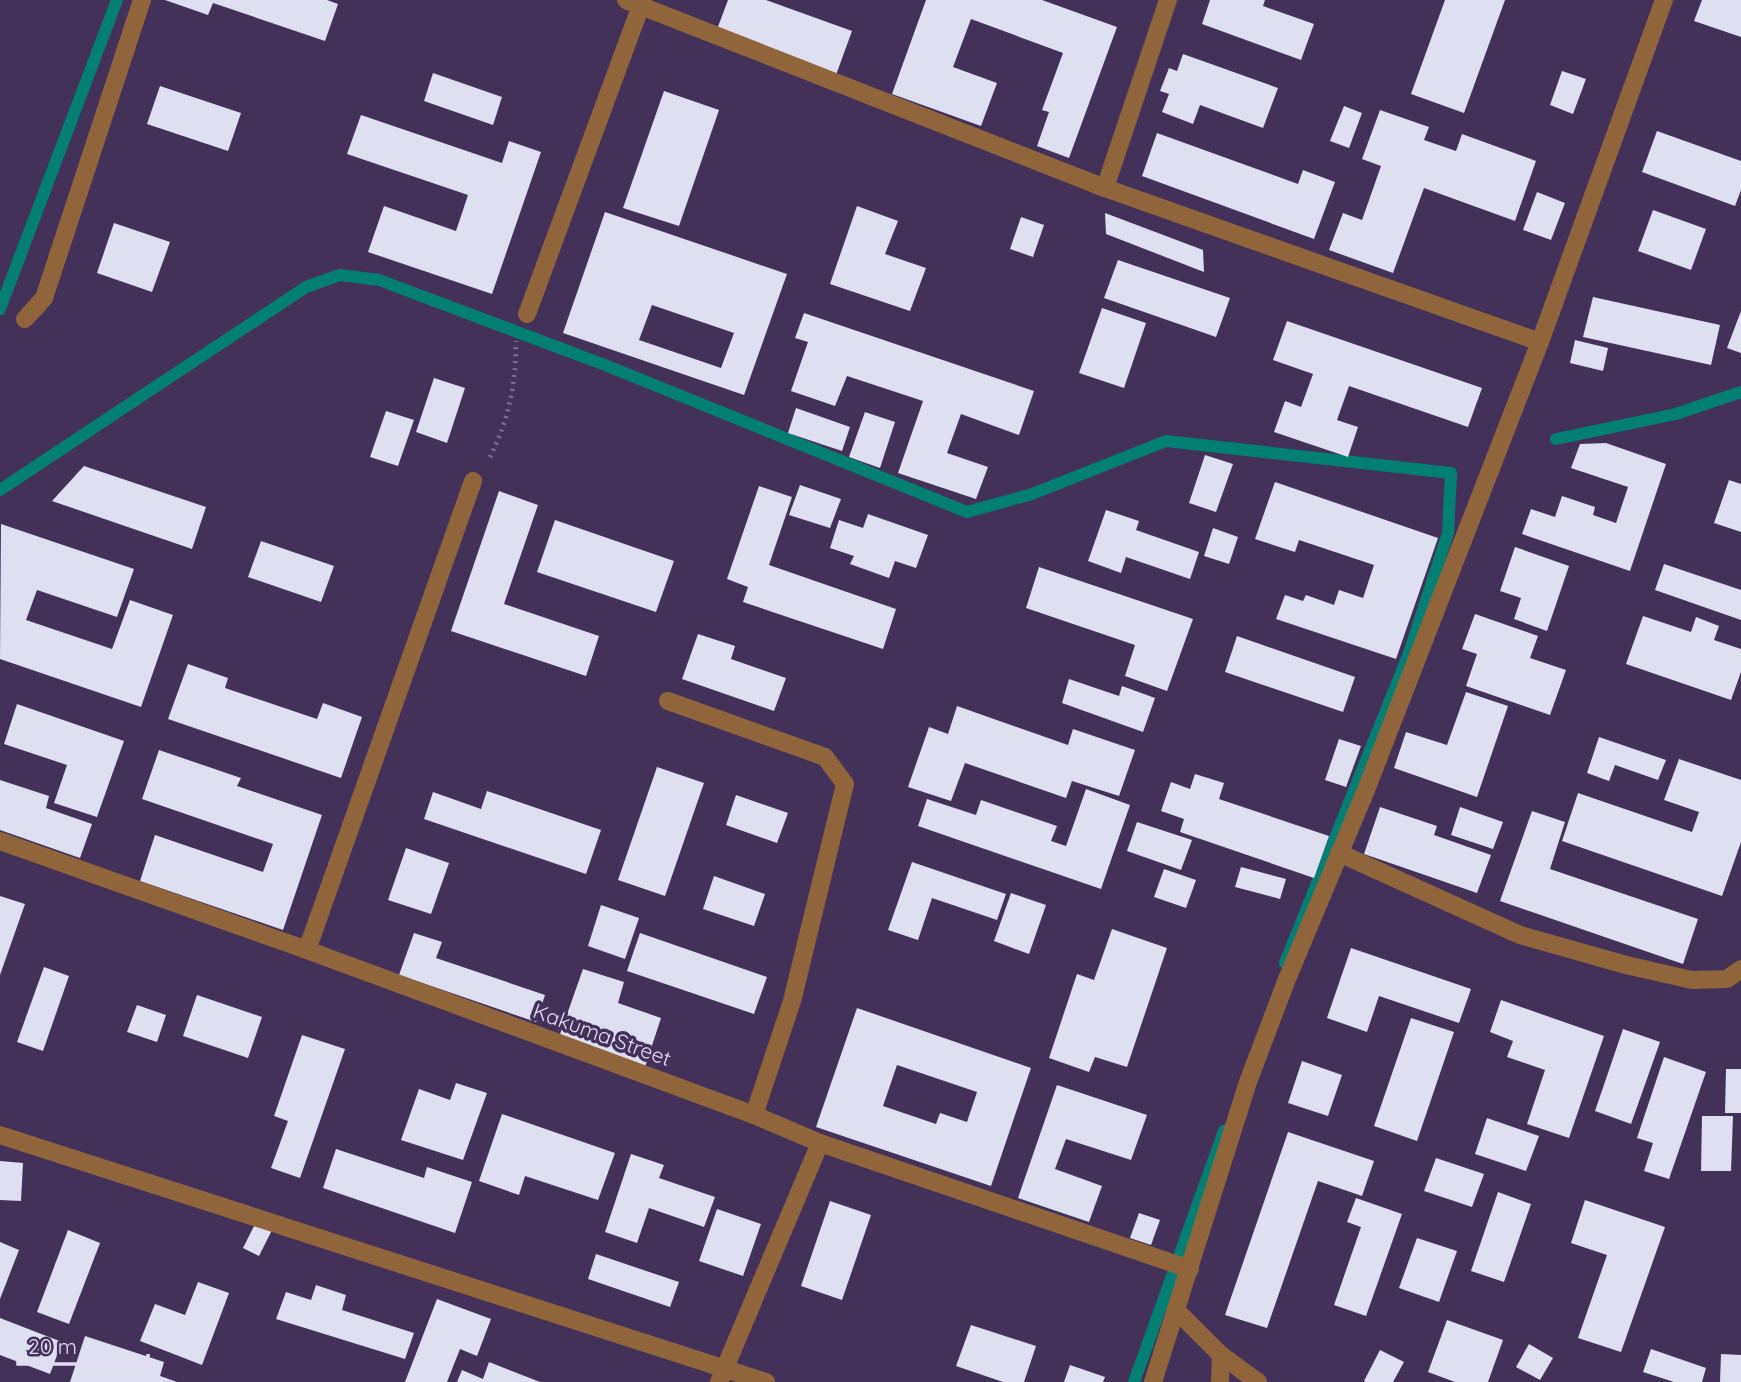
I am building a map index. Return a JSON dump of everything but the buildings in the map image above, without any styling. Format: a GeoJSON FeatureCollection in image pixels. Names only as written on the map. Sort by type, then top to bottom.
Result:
{"type":"FeatureCollection","features":[{"type":"Feature","properties":{"kind":"street"},"geometry":{"type":"LineString","coordinates":[[25,318],[44,298],[142,0]]}},
{"type":"Feature","properties":{"kind":"street"},"geometry":{"type":"LineString","coordinates":[[1105,188],[1168,0]]}},
{"type":"Feature","properties":{"kind":"street"},"geometry":{"type":"LineString","coordinates":[[1153,1382],[1248,1082],[1287,979],[1324,896],[1371,777],[1540,342],[1664,0]]}},
{"type":"Feature","properties":{"kind":"street"},"geometry":{"type":"LineString","coordinates":[[527,314],[636,2],[1105,188],[1540,342]]}},
{"type":"Feature","properties":{"kind":"street"},"geometry":{"type":"LineString","coordinates":[[307,950],[473,481]]}},
{"type":"Feature","properties":{"kind":"street"},"geometry":{"type":"LineString","coordinates":[[668,701],[825,757],[845,784],[792,1001],[754,1115]]}},
{"type":"Feature","properties":{"kind":"street","name":"Kakuma Street"},"geometry":{"type":"LineString","coordinates":[[0,842],[307,950],[754,1115],[820,1143],[1190,1269]]}},
{"type":"Feature","properties":{"kind":"street"},"geometry":{"type":"LineString","coordinates":[[1339,853],[1520,935],[1679,977],[1692,979],[1736,976]]}},
{"type":"Feature","properties":{"kind":"street"},"geometry":{"type":"LineString","coordinates":[[0,1135],[722,1375],[766,1382]]}},
{"type":"Feature","properties":{"kind":"street"},"geometry":{"type":"LineString","coordinates":[[722,1375],[820,1143]]}},
{"type":"Feature","properties":{"kind":"street"},"geometry":{"type":"LineString","coordinates":[[1176,1310],[1221,1355],[1258,1382]]}},
{"type":"Feature","properties":{"kind":"street"},"geometry":{"type":"LineString","coordinates":[[1220,1382],[1221,1355]]}},
{"type":"Feature","properties":{"kind":"path"},"geometry":{"type":"LineString","coordinates":[[473,481],[488,461],[501,435],[516,375],[516,338]]}},
{"type":"Feature","properties":{"kind":"waterway"},"geometry":{"type":"LineString","coordinates":[[0,309],[117,0]]}},
{"type":"Feature","properties":{"kind":"waterway"},"geometry":{"type":"LineString","coordinates":[[0,490],[306,287],[340,275],[379,280],[605,365],[967,512],[1032,494],[1166,441],[1451,473],[1448,533],[1409,653],[1285,963]]}},
{"type":"Feature","properties":{"kind":"waterway"},"geometry":{"type":"LineString","coordinates":[[1556,439],[1676,414],[1741,392]]}},
{"type":"Feature","properties":{"kind":"waterway"},"geometry":{"type":"LineString","coordinates":[[1134,1382],[1224,1131]]}}]}
